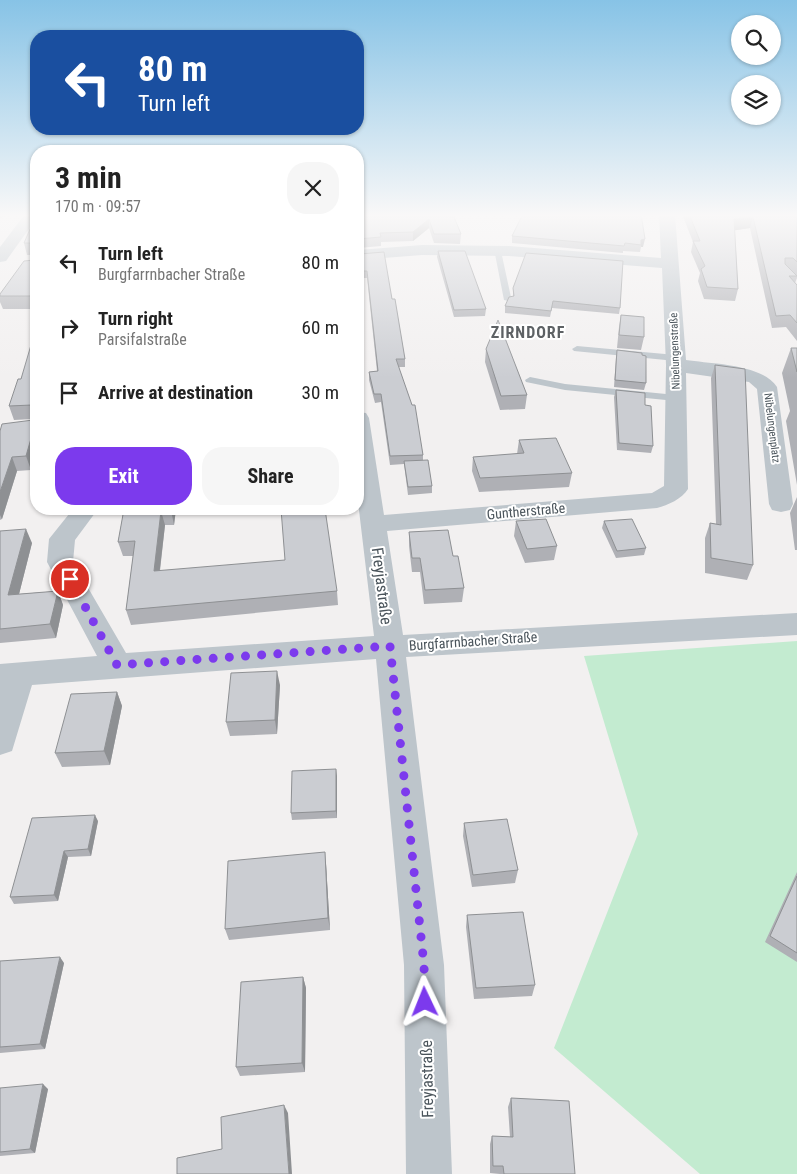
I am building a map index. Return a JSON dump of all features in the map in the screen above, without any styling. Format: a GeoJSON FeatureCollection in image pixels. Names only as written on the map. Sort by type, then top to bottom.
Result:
{"type":"FeatureCollection","features":[{"type":"Feature","properties":{"kind":"street","name":"Nibelungenstraße"},"geometry":{"type":"LineString","coordinates":[[670,269],[676,362],[676,489]]}},
{"type":"Feature","properties":{"kind":"street","name":"Nibelungenplatz"},"geometry":{"type":"LineString","coordinates":[[676,362],[755,377],[767,387],[781,504]]}},
{"type":"Feature","properties":{"kind":"street","name":"Freyjastraße"},"geometry":{"type":"LineString","coordinates":[[364,458],[390,646],[424,965],[428,1174]]}},
{"type":"Feature","properties":{"kind":"street","name":"Guntherstraße"},"geometry":{"type":"LineString","coordinates":[[374,524],[657,500],[676,489]]}},
{"type":"Feature","properties":{"kind":"street"},"geometry":{"type":"LineString","coordinates":[[81,515],[62,539],[60,562],[117,665]]}},
{"type":"Feature","properties":{"kind":"street","name":"Burgfarrnbacher Straße"},"geometry":{"type":"LineString","coordinates":[[10,675],[117,665],[390,646],[678,628],[797,624]]}},
{"type":"Feature","properties":{"kind":"street"},"geometry":{"type":"LineString","coordinates":[[0,741],[10,675]]}},
{"type":"Feature","properties":{"kind":"lane"},"geometry":{"type":"LineString","coordinates":[[502,269],[509,300]]}},
{"type":"Feature","properties":{"kind":"lane"},"geometry":{"type":"LineString","coordinates":[[577,349],[676,362]]}},
{"type":"Feature","properties":{"kind":"lane"},"geometry":{"type":"LineString","coordinates":[[530,380],[565,386],[676,398]]}},
{"type":"Feature","properties":{"kind":"green space"},"geometry":{"type":"Polygon","coordinates":[[[797,641],[797,1174],[700,1174],[554,1048],[638,834],[584,656],[797,641]]]}},
{"type":"Feature","properties":{"kind":"building"},"geometry":{"type":"Polygon","coordinates":[[[18,269],[30,269],[30,296],[0,296],[18,269]]]}},
{"type":"Feature","properties":{"kind":"building"},"geometry":{"type":"Polygon","coordinates":[[[364,269],[387,269],[392,299],[395,299],[405,359],[396,359],[412,405],[415,405],[423,455],[390,456],[381,394],[374,394],[369,372],[378,371],[367,271],[364,271],[364,269]]]}},
{"type":"Feature","properties":{"kind":"building"},"geometry":{"type":"Polygon","coordinates":[[[443,269],[471,269],[486,309],[454,310],[443,269]]]}},
{"type":"Feature","properties":{"kind":"building"},"geometry":{"type":"Polygon","coordinates":[[[520,269],[623,269],[620,308],[553,301],[551,311],[505,306],[509,297],[514,296],[513,288],[520,269]]]}},
{"type":"Feature","properties":{"kind":"building"},"geometry":{"type":"Polygon","coordinates":[[[701,269],[737,269],[738,289],[707,287],[701,269]]]}},
{"type":"Feature","properties":{"kind":"building"},"geometry":{"type":"Polygon","coordinates":[[[765,269],[790,269],[797,276],[789,276],[797,285],[797,323],[790,315],[776,316],[765,269]]]}},
{"type":"Feature","properties":{"kind":"building"},"geometry":{"type":"Polygon","coordinates":[[[621,315],[644,317],[644,337],[619,335],[621,315]]]}},
{"type":"Feature","properties":{"kind":"building"},"geometry":{"type":"Polygon","coordinates":[[[498,320],[527,395],[501,396],[486,349],[498,320]]]}},
{"type":"Feature","properties":{"kind":"building"},"geometry":{"type":"Polygon","coordinates":[[[30,348],[30,405],[9,406],[18,379],[21,379],[30,348]]]}},
{"type":"Feature","properties":{"kind":"building"},"geometry":{"type":"Polygon","coordinates":[[[791,348],[797,348],[797,372],[791,348]]]}},
{"type":"Feature","properties":{"kind":"building"},"geometry":{"type":"Polygon","coordinates":[[[617,350],[642,353],[642,355],[646,356],[646,383],[615,380],[617,350]]]}},
{"type":"Feature","properties":{"kind":"building"},"geometry":{"type":"Polygon","coordinates":[[[715,365],[745,369],[753,565],[711,558],[710,523],[721,525],[715,365]]]}},
{"type":"Feature","properties":{"kind":"building"},"geometry":{"type":"Polygon","coordinates":[[[616,390],[645,393],[645,405],[651,406],[653,446],[619,443],[616,390]]]}},
{"type":"Feature","properties":{"kind":"building"},"geometry":{"type":"Polygon","coordinates":[[[30,420],[30,442],[26,456],[12,457],[0,492],[0,431],[2,424],[30,420]]]}},
{"type":"Feature","properties":{"kind":"building"},"geometry":{"type":"Polygon","coordinates":[[[556,438],[572,473],[480,478],[473,457],[524,453],[519,440],[556,438]]]}},
{"type":"Feature","properties":{"kind":"building"},"geometry":{"type":"Polygon","coordinates":[[[428,460],[432,486],[408,487],[404,461],[428,460]]]}},
{"type":"Feature","properties":{"kind":"building"},"geometry":{"type":"Polygon","coordinates":[[[123,515],[161,515],[154,571],[285,560],[281,515],[326,515],[337,591],[126,610],[135,541],[118,542],[123,515]]]}},
{"type":"Feature","properties":{"kind":"building"},"geometry":{"type":"Polygon","coordinates":[[[546,519],[557,546],[527,549],[516,521],[546,519]]]}},
{"type":"Feature","properties":{"kind":"building"},"geometry":{"type":"Polygon","coordinates":[[[632,519],[646,548],[617,551],[604,521],[632,519]]]}},
{"type":"Feature","properties":{"kind":"building"},"geometry":{"type":"Polygon","coordinates":[[[26,529],[8,595],[58,591],[50,624],[0,629],[0,531],[26,529]]]}},
{"type":"Feature","properties":{"kind":"building"},"geometry":{"type":"Polygon","coordinates":[[[448,530],[453,556],[458,556],[464,588],[425,590],[420,558],[412,558],[409,532],[448,530]]]}},
{"type":"Feature","properties":{"kind":"building"},"geometry":{"type":"Polygon","coordinates":[[[277,671],[275,720],[226,722],[231,673],[277,671]]]}},
{"type":"Feature","properties":{"kind":"building"},"geometry":{"type":"Polygon","coordinates":[[[117,692],[104,751],[55,753],[71,694],[117,692]]]}},
{"type":"Feature","properties":{"kind":"building"},"geometry":{"type":"Polygon","coordinates":[[[336,769],[336,811],[291,813],[292,771],[336,769]]]}},
{"type":"Feature","properties":{"kind":"building"},"geometry":{"type":"Polygon","coordinates":[[[95,815],[88,849],[64,851],[54,895],[10,897],[32,818],[95,815]]]}},
{"type":"Feature","properties":{"kind":"building"},"geometry":{"type":"Polygon","coordinates":[[[507,819],[518,870],[473,875],[464,823],[507,819]]]}},
{"type":"Feature","properties":{"kind":"building"},"geometry":{"type":"Polygon","coordinates":[[[325,852],[328,918],[225,929],[228,861],[325,852]]]}},
{"type":"Feature","properties":{"kind":"building"},"geometry":{"type":"Polygon","coordinates":[[[797,876],[797,953],[770,936],[797,876]]]}},
{"type":"Feature","properties":{"kind":"building"},"geometry":{"type":"Polygon","coordinates":[[[523,912],[535,985],[476,988],[467,915],[523,912]]]}},
{"type":"Feature","properties":{"kind":"building"},"geometry":{"type":"Polygon","coordinates":[[[60,957],[40,1044],[0,1047],[0,961],[60,957]]]}},
{"type":"Feature","properties":{"kind":"building"},"geometry":{"type":"Polygon","coordinates":[[[303,977],[302,1063],[236,1067],[241,982],[303,977]]]}},
{"type":"Feature","properties":{"kind":"building"},"geometry":{"type":"Polygon","coordinates":[[[43,1084],[30,1149],[0,1152],[0,1088],[43,1084]]]}},
{"type":"Feature","properties":{"kind":"building"},"geometry":{"type":"Polygon","coordinates":[[[511,1098],[569,1101],[575,1174],[504,1174],[503,1166],[493,1166],[492,1136],[513,1137],[511,1098]]]}},
{"type":"Feature","properties":{"kind":"building"},"geometry":{"type":"Polygon","coordinates":[[[284,1105],[289,1174],[177,1174],[177,1158],[222,1149],[221,1117],[284,1105]]]}},
{"type":"Feature","properties":{"kind":"district","name":"ZIRNDORF"},"geometry":{"type":"Point","coordinates":[528,332]}},
{"type":"Feature","properties":{"kind":"route"},"geometry":{"type":"LineString","coordinates":[[70,579],[117,665],[390,646],[424,965],[425,1002]]}}]}
